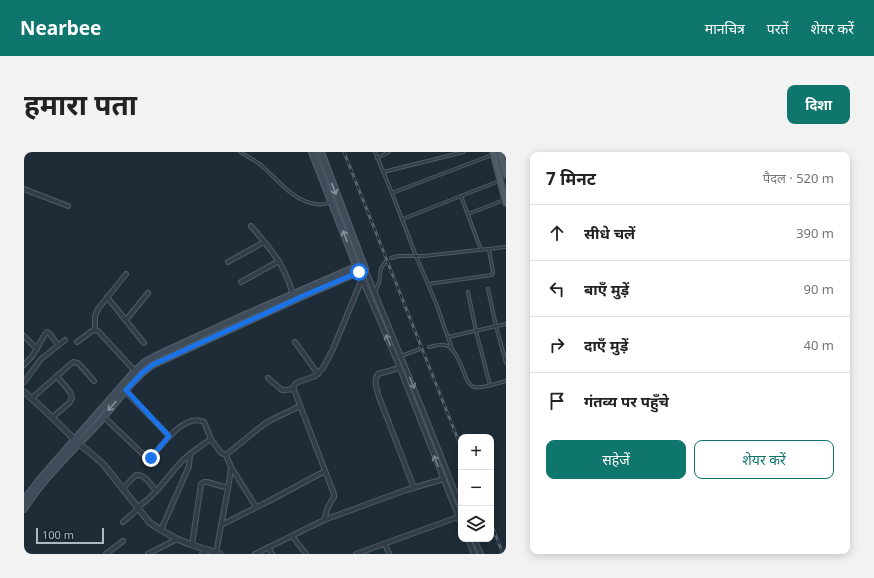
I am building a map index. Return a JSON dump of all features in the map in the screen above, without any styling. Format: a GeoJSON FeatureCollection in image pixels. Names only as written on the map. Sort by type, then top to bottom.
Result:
{"type":"FeatureCollection","features":[{"type":"Feature","properties":{"kind":"main road"},"geometry":{"type":"LineString","coordinates":[[312,152],[361,268]]}},
{"type":"Feature","properties":{"kind":"main road"},"geometry":{"type":"LineString","coordinates":[[321,152],[361,268]]}},
{"type":"Feature","properties":{"kind":"main road"},"geometry":{"type":"LineString","coordinates":[[500,152],[506,175]]}},
{"type":"Feature","properties":{"kind":"main road"},"geometry":{"type":"LineString","coordinates":[[493,153],[506,201]]}},
{"type":"Feature","properties":{"kind":"main road"},"geometry":{"type":"LineString","coordinates":[[24,509],[40,486],[77,441],[135,371],[145,362],[293,294],[361,268]]}},
{"type":"Feature","properties":{"kind":"main road"},"geometry":{"type":"LineString","coordinates":[[24,500],[42,477],[77,441],[104,417],[126,390],[152,365],[361,268]]}},
{"type":"Feature","properties":{"kind":"street"},"geometry":{"type":"LineString","coordinates":[[24,189],[68,206]]}},
{"type":"Feature","properties":{"kind":"street"},"geometry":{"type":"LineString","coordinates":[[251,226],[279,261],[293,294]]}},
{"type":"Feature","properties":{"kind":"street"},"geometry":{"type":"LineString","coordinates":[[228,262],[264,242]]}},
{"type":"Feature","properties":{"kind":"street"},"geometry":{"type":"LineString","coordinates":[[241,282],[279,261]]}},
{"type":"Feature","properties":{"kind":"street"},"geometry":{"type":"LineString","coordinates":[[356,554],[368,552],[385,544],[458,517],[444,479],[362,279],[361,268]]}},
{"type":"Feature","properties":{"kind":"street"},"geometry":{"type":"LineString","coordinates":[[361,268],[375,293],[461,506]]}},
{"type":"Feature","properties":{"kind":"street"},"geometry":{"type":"LineString","coordinates":[[95,330],[96,311],[126,274]]}},
{"type":"Feature","properties":{"kind":"street"},"geometry":{"type":"LineString","coordinates":[[324,520],[334,494],[293,387],[296,383],[312,378],[323,368],[330,356],[362,279]]}},
{"type":"Feature","properties":{"kind":"street"},"geometry":{"type":"LineString","coordinates":[[126,320],[148,293]]}},
{"type":"Feature","properties":{"kind":"street"},"geometry":{"type":"LineString","coordinates":[[107,297],[144,343]]}},
{"type":"Feature","properties":{"kind":"street"},"geometry":{"type":"LineString","coordinates":[[95,330],[100,332],[135,371]]}},
{"type":"Feature","properties":{"kind":"street"},"geometry":{"type":"LineString","coordinates":[[77,342],[95,330]]}},
{"type":"Feature","properties":{"kind":"street"},"geometry":{"type":"LineString","coordinates":[[24,365],[33,355],[47,332],[58,345]]}},
{"type":"Feature","properties":{"kind":"street"},"geometry":{"type":"LineString","coordinates":[[24,336],[36,349]]}},
{"type":"Feature","properties":{"kind":"street"},"geometry":{"type":"LineString","coordinates":[[24,382],[41,359],[65,340]]}},
{"type":"Feature","properties":{"kind":"street"},"geometry":{"type":"LineString","coordinates":[[295,342],[318,374]]}},
{"type":"Feature","properties":{"kind":"street"},"geometry":{"type":"LineString","coordinates":[[32,398],[75,362],[80,365],[94,381]]}},
{"type":"Feature","properties":{"kind":"street"},"geometry":{"type":"LineString","coordinates":[[399,368],[378,374],[375,382],[379,398],[414,488]]}},
{"type":"Feature","properties":{"kind":"street"},"geometry":{"type":"LineString","coordinates":[[53,417],[70,402],[72,398],[70,392],[57,376]]}},
{"type":"Feature","properties":{"kind":"street"},"geometry":{"type":"LineString","coordinates":[[268,378],[282,390],[294,389]]}},
{"type":"Feature","properties":{"kind":"street"},"geometry":{"type":"LineString","coordinates":[[126,390],[169,436]]}},
{"type":"Feature","properties":{"kind":"street"},"geometry":{"type":"LineString","coordinates":[[24,392],[104,465],[150,523],[192,546],[218,554],[221,525],[231,467]]}},
{"type":"Feature","properties":{"kind":"street"},"geometry":{"type":"LineString","coordinates":[[226,455],[263,425],[300,406]]}},
{"type":"Feature","properties":{"kind":"street"},"geometry":{"type":"LineString","coordinates":[[104,417],[149,459],[177,429],[190,421],[198,420],[204,422],[211,439],[221,453],[226,455],[231,467],[256,507]]}},
{"type":"Feature","properties":{"kind":"street"},"geometry":{"type":"LineString","coordinates":[[124,522],[150,498],[190,454],[211,439]]}},
{"type":"Feature","properties":{"kind":"street"},"geometry":{"type":"LineString","coordinates":[[161,530],[189,466],[190,454]]}},
{"type":"Feature","properties":{"kind":"street"},"geometry":{"type":"LineString","coordinates":[[221,525],[325,471]]}},
{"type":"Feature","properties":{"kind":"street"},"geometry":{"type":"LineString","coordinates":[[123,488],[136,474],[138,474],[142,475],[156,491]]}},
{"type":"Feature","properties":{"kind":"street"},"geometry":{"type":"LineString","coordinates":[[255,554],[324,520],[359,506],[444,479]]}},
{"type":"Feature","properties":{"kind":"street"},"geometry":{"type":"LineString","coordinates":[[192,546],[201,484],[206,482],[228,488]]}},
{"type":"Feature","properties":{"kind":"street"},"geometry":{"type":"LineString","coordinates":[[292,536],[306,554]]}},
{"type":"Feature","properties":{"kind":"street"},"geometry":{"type":"LineString","coordinates":[[148,554],[177,539]]}},
{"type":"Feature","properties":{"kind":"street"},"geometry":{"type":"LineString","coordinates":[[106,554],[124,541]]}},
{"type":"Feature","properties":{"kind":"street"},"geometry":{"type":"LineString","coordinates":[[469,542],[474,554]]}},
{"type":"Feature","properties":{"kind":"street"},"geometry":{"type":"LineString","coordinates":[[475,542],[481,554]]}},
{"type":"Feature","properties":{"kind":"street"},"geometry":{"type":"LineString","coordinates":[[385,544],[389,554]]}},
{"type":"Feature","properties":{"kind":"street"},"geometry":{"type":"LineString","coordinates":[[268,548],[272,554]]}},
{"type":"Feature","properties":{"kind":"street"},"geometry":{"type":"LineString","coordinates":[[202,554],[209,550]]}},
{"type":"Feature","properties":{"kind":"lane"},"geometry":{"type":"LineString","coordinates":[[240,152],[258,163],[286,189],[305,202],[316,204],[332,202]]}},
{"type":"Feature","properties":{"kind":"lane"},"geometry":{"type":"LineString","coordinates":[[375,152],[428,284],[452,349],[470,384],[476,388],[506,381]]}},
{"type":"Feature","properties":{"kind":"lane"},"geometry":{"type":"LineString","coordinates":[[377,158],[389,152]]}},
{"type":"Feature","properties":{"kind":"lane"},"geometry":{"type":"LineString","coordinates":[[383,172],[462,152]]}},
{"type":"Feature","properties":{"kind":"lane"},"geometry":{"type":"LineString","coordinates":[[392,193],[493,153]]}},
{"type":"Feature","properties":{"kind":"lane"},"geometry":{"type":"LineString","coordinates":[[402,219],[462,196],[502,183]]}},
{"type":"Feature","properties":{"kind":"lane"},"geometry":{"type":"LineString","coordinates":[[462,196],[481,250]]}},
{"type":"Feature","properties":{"kind":"lane"},"geometry":{"type":"LineString","coordinates":[[468,214],[506,201]]}},
{"type":"Feature","properties":{"kind":"lane"},"geometry":{"type":"LineString","coordinates":[[391,258],[398,256],[424,256],[506,247]]}},
{"type":"Feature","properties":{"kind":"lane"},"geometry":{"type":"LineString","coordinates":[[428,284],[492,275],[493,272],[489,249]]}},
{"type":"Feature","properties":{"kind":"lane"},"geometry":{"type":"LineString","coordinates":[[375,293],[379,284],[381,266],[386,261]]}},
{"type":"Feature","properties":{"kind":"lane"},"geometry":{"type":"LineString","coordinates":[[488,289],[506,363]]}},
{"type":"Feature","properties":{"kind":"lane"},"geometry":{"type":"LineString","coordinates":[[468,292],[490,385]]}},
{"type":"Feature","properties":{"kind":"lane"},"geometry":{"type":"LineString","coordinates":[[448,337],[506,324]]}},
{"type":"Feature","properties":{"kind":"lane"},"geometry":{"type":"LineString","coordinates":[[429,347],[441,344],[452,349]]}},
{"type":"Feature","properties":{"kind":"lane"},"geometry":{"type":"LineString","coordinates":[[401,356],[420,349]]}},
{"type":"Feature","properties":{"kind":"railway"},"geometry":{"type":"LineString","coordinates":[[344,152],[458,439]]}},
{"type":"Feature","properties":{"kind":"railway"},"geometry":{"type":"LineString","coordinates":[[494,531],[503,554]]}},
{"type":"Feature","properties":{"kind":"route"},"geometry":{"type":"LineString","coordinates":[[151,458],[169,436],[126,390],[143,372],[152,365],[185,349],[359,272]]}}]}
